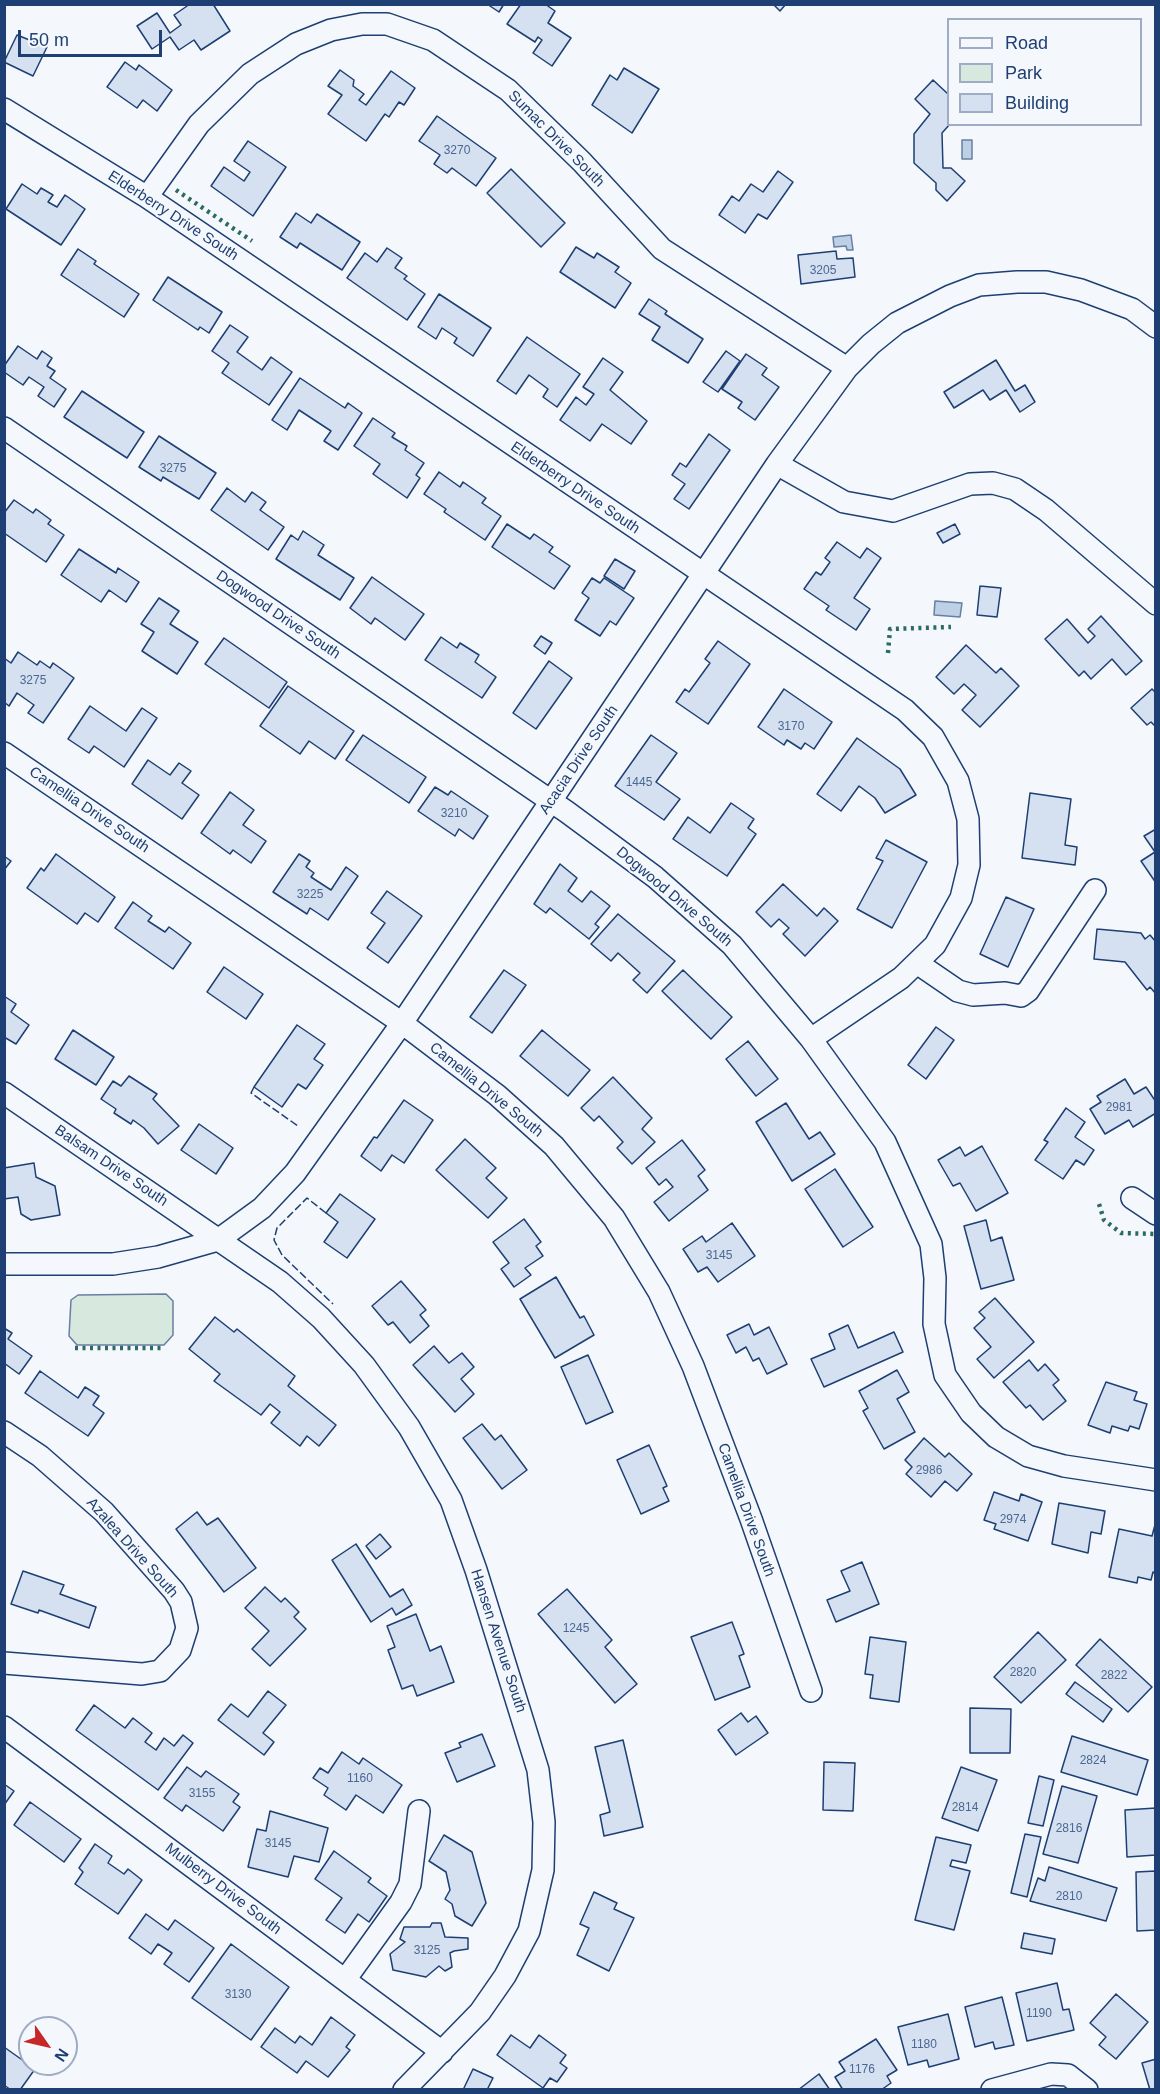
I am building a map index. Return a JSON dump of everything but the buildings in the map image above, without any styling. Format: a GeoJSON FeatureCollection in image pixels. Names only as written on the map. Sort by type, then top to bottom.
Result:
{"type":"FeatureCollection","features":[{"type":"Feature","properties":{"kind":"street","name":"Sumac Drive South"},"geometry":{"type":"LineString","coordinates":[[147,197],[199,124],[250,74],[296,44],[331,30],[362,24],[387,24],[433,40],[508,90],[582,162],[662,249],[847,368]]}},
{"type":"Feature","properties":{"kind":"street","name":"Elderberry Drive South"},"geometry":{"type":"LineString","coordinates":[[4,109],[147,197],[904,710],[933,737],[958,781],[967,812],[969,865],[961,898],[935,945],[917,963],[901,978],[811,1039]]}},
{"type":"Feature","properties":{"kind":"street","name":"Acacia Drive South"},"geometry":{"type":"LineString","coordinates":[[4,1264],[113,1264],[158,1257],[218,1240],[262,1208],[301,1167],[402,1023],[777,464],[847,368],[897,323],[924,307],[979,285],[1046,282],[1122,304],[1155,327]]}},
{"type":"Feature","properties":{"kind":"street","name":"Dogwood Drive South"},"geometry":{"type":"LineString","coordinates":[[4,428],[552,801],[655,877],[732,945],[811,1039],[885,1142],[931,1244],[938,1350],[945,1375],[971,1413],[996,1437],[1028,1456],[1064,1466],[1155,1480]]}},
{"type":"Feature","properties":{"kind":"street"},"geometry":{"type":"LineString","coordinates":[[777,464],[844,502],[893,511],[970,484],[993,483],[1015,489],[1053,516],[1155,604]]}},
{"type":"Feature","properties":{"kind":"street","name":"Camellia Drive South"},"geometry":{"type":"LineString","coordinates":[[4,753],[402,1023],[497,1095],[554,1146],[614,1218],[660,1292],[701,1388],[811,1691]]}},
{"type":"Feature","properties":{"kind":"street"},"geometry":{"type":"LineString","coordinates":[[917,963],[958,991],[973,995],[1005,993],[1021,996],[1028,991],[1095,890]]}},
{"type":"Feature","properties":{"kind":"street","name":"Balsam Drive South"},"geometry":{"type":"LineString","coordinates":[[4,1093],[218,1240]]}},
{"type":"Feature","properties":{"kind":"street"},"geometry":{"type":"LineString","coordinates":[[1132,1198],[1155,1214]]}},
{"type":"Feature","properties":{"kind":"street","name":"Hansen Avenue South"},"geometry":{"type":"LineString","coordinates":[[218,1240],[280,1282],[321,1318],[364,1365],[409,1426],[451,1500],[479,1581],[538,1770],[544,1822],[543,1870],[529,1931],[505,1976],[480,2012],[404,2090]]}},
{"type":"Feature","properties":{"kind":"street","name":"Azalea Drive South"},"geometry":{"type":"LineString","coordinates":[[4,1431],[40,1456],[104,1512],[174,1591],[183,1609],[187,1628],[180,1650],[172,1662],[160,1671],[142,1674],[4,1663]]}},
{"type":"Feature","properties":{"kind":"street","name":"Mulberry Drive South"},"geometry":{"type":"LineString","coordinates":[[4,1727],[442,2052]]}},
{"type":"Feature","properties":{"kind":"street"},"geometry":{"type":"LineString","coordinates":[[345,1980],[401,1902],[410,1884],[420,1811]]}},
{"type":"Feature","properties":{"kind":"street"},"geometry":{"type":"LineString","coordinates":[[992,2090],[1051,2074],[1068,2075],[1087,2090]]}},
{"type":"Feature","properties":{"kind":"green space"},"geometry":{"type":"Polygon","coordinates":[[[166,1294],[173,1301],[173,1335],[164,1345],[77,1345],[69,1336],[71,1300],[78,1295],[166,1294]]]}},
{"type":"Feature","properties":{"kind":"water"},"geometry":{"type":"Polygon","coordinates":[[[962,140],[972,140],[972,159],[962,159],[962,140]]]}},
{"type":"Feature","properties":{"kind":"water"},"geometry":{"type":"Polygon","coordinates":[[[851,235],[853,250],[847,250],[846,246],[834,247],[833,237],[851,235]]]}},
{"type":"Feature","properties":{"kind":"water"},"geometry":{"type":"Polygon","coordinates":[[[935,601],[962,603],[960,617],[934,615],[935,601]]]}},
{"type":"Feature","properties":{"kind":"hedge"},"geometry":{"type":"LineString","coordinates":[[176,190],[252,241]]}},
{"type":"Feature","properties":{"kind":"hedge"},"geometry":{"type":"LineString","coordinates":[[888,653],[890,629],[951,627]]}},
{"type":"Feature","properties":{"kind":"hedge"},"geometry":{"type":"LineString","coordinates":[[1099,1204],[1104,1220],[1121,1233],[1156,1234]]}},
{"type":"Feature","properties":{"kind":"hedge"},"geometry":{"type":"LineString","coordinates":[[75,1348],[162,1348]]}},
{"type":"Feature","properties":{"kind":"fence"},"geometry":{"type":"LineString","coordinates":[[254,1087],[251,1093],[298,1126]]}},
{"type":"Feature","properties":{"kind":"fence"},"geometry":{"type":"LineString","coordinates":[[326,1213],[307,1198],[277,1228],[274,1240],[282,1255],[333,1304]]}}]}
